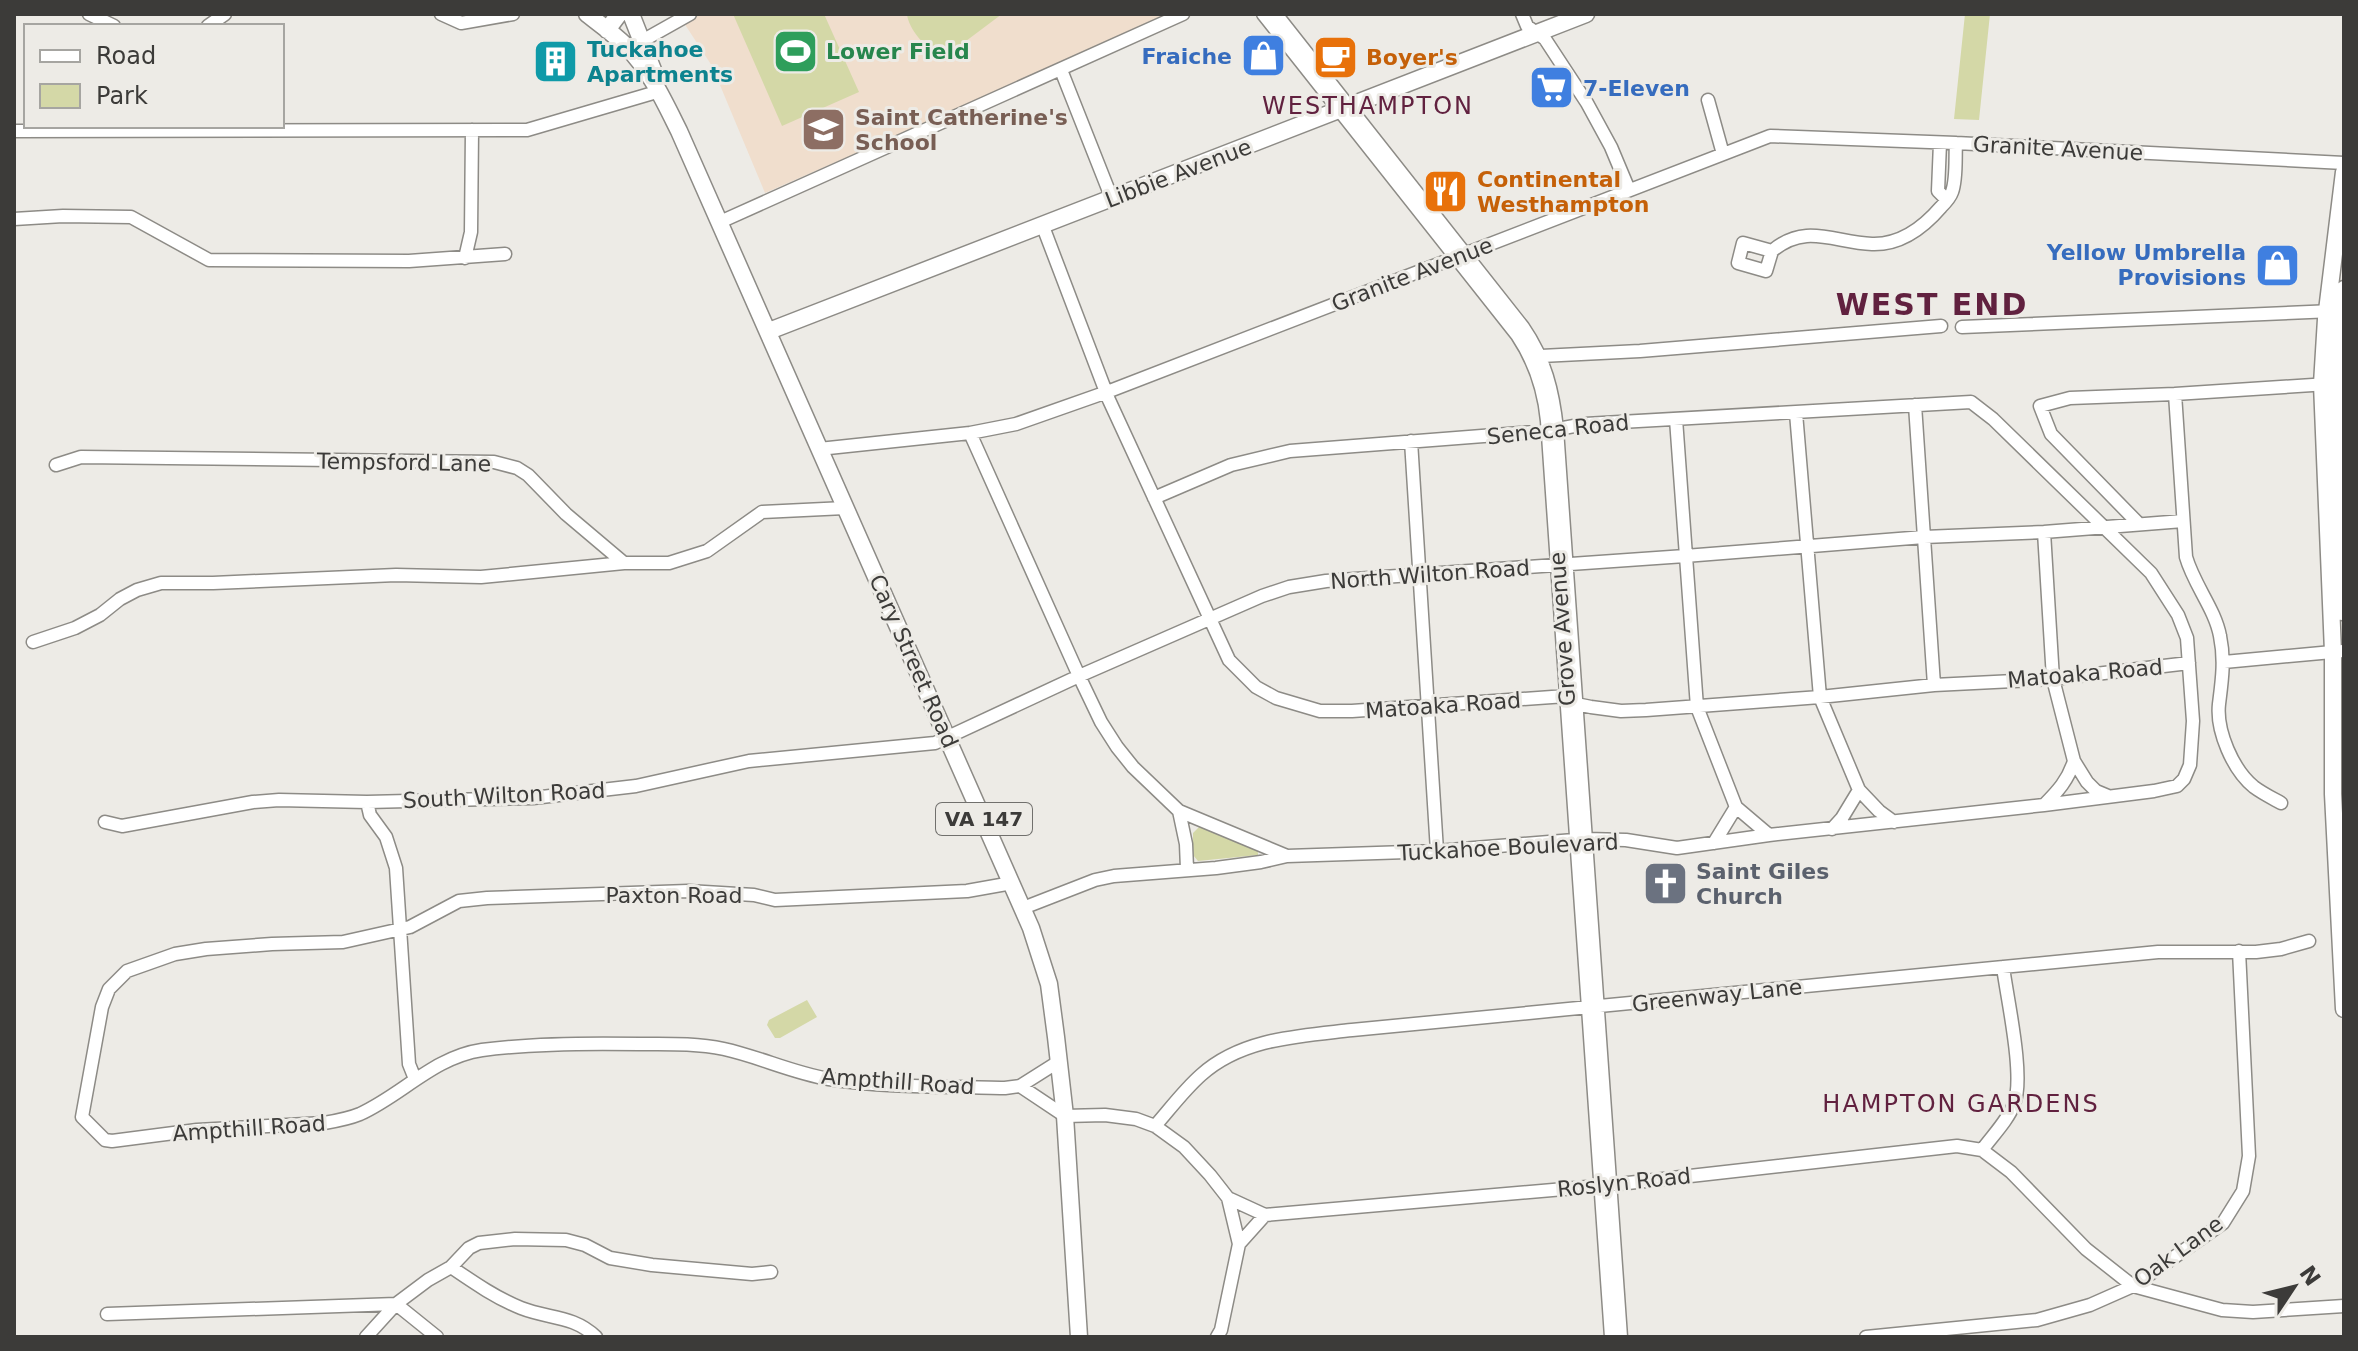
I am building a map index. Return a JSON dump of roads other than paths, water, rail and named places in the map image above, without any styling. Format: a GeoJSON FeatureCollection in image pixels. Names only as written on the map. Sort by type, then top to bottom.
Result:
{"type":"FeatureCollection","features":[{"type":"Feature","properties":{"kind":"main road","name":"VA 147"},"geometry":{"type":"LineString","coordinates":[[587,14],[607,30]]}},
{"type":"Feature","properties":{"kind":"main road"},"geometry":{"type":"LineString","coordinates":[[607,30],[619,14]]}},
{"type":"Feature","properties":{"kind":"main road"},"geometry":{"type":"LineString","coordinates":[[631,14],[660,91]]}},
{"type":"Feature","properties":{"kind":"main road","name":"Libbie Avenue"},"geometry":{"type":"LineString","coordinates":[[769,331],[1586,14]]}},
{"type":"Feature","properties":{"kind":"main road","name":"Cary Street Road"},"geometry":{"type":"LineString","coordinates":[[607,30],[628,48],[660,91],[1023,908],[1049,984],[1065,1116],[1079,1337]]}},
{"type":"Feature","properties":{"kind":"main road"},"geometry":{"type":"LineString","coordinates":[[2344,172],[2337,311],[2329,384],[2338,652],[2344,1009]]}},
{"type":"Feature","properties":{"kind":"main road"},"geometry":{"type":"LineString","coordinates":[[2337,311],[2344,289]]}},
{"type":"Feature","properties":{"kind":"main road"},"geometry":{"type":"LineString","coordinates":[[2338,652],[2344,690]]}},
{"type":"Feature","properties":{"kind":"street"},"geometry":{"type":"LineString","coordinates":[[89,14],[110,24]]}},
{"type":"Feature","properties":{"kind":"street"},"geometry":{"type":"LineString","coordinates":[[441,14],[461,23],[513,14]]}},
{"type":"Feature","properties":{"kind":"street"},"geometry":{"type":"LineString","coordinates":[[642,41],[690,14]]}},
{"type":"Feature","properties":{"kind":"street"},"geometry":{"type":"LineString","coordinates":[[720,222],[1183,14]]}},
{"type":"Feature","properties":{"kind":"street","name":"Grove Avenue"},"geometry":{"type":"LineString","coordinates":[[1263,14],[1345,109]]}},
{"type":"Feature","properties":{"kind":"street","name":"Grove Avenue"},"geometry":{"type":"LineString","coordinates":[[1276,14],[1345,109],[1460,255],[1526,347],[1543,391],[1552,430]]}},
{"type":"Feature","properties":{"kind":"street"},"geometry":{"type":"LineString","coordinates":[[1522,14],[1527,26],[1545,39],[1599,122],[1629,190]]}},
{"type":"Feature","properties":{"kind":"street"},"geometry":{"type":"LineString","coordinates":[[1061,70],[1112,199]]}},
{"type":"Feature","properties":{"kind":"street"},"geometry":{"type":"LineString","coordinates":[[14,131],[167,128],[527,130],[660,91]]}},
{"type":"Feature","properties":{"kind":"street"},"geometry":{"type":"LineString","coordinates":[[1708,100],[1723,154]]}},
{"type":"Feature","properties":{"kind":"street"},"geometry":{"type":"LineString","coordinates":[[465,258],[471,232],[472,130]]}},
{"type":"Feature","properties":{"kind":"street","name":"Granite Avenue"},"geometry":{"type":"LineString","coordinates":[[819,449],[970,433],[1016,424],[1107,392],[1770,136],[2344,163]]}},
{"type":"Feature","properties":{"kind":"street"},"geometry":{"type":"LineString","coordinates":[[1940,143],[1938,191],[1947,200]]}},
{"type":"Feature","properties":{"kind":"street"},"geometry":{"type":"LineString","coordinates":[[1772,251],[1794,238],[1811,235],[1872,244],[1887,243],[1910,235],[1928,222],[1953,191],[1956,143]]}},
{"type":"Feature","properties":{"kind":"street"},"geometry":{"type":"LineString","coordinates":[[14,219],[131,217],[209,260],[409,261],[505,254]]}},
{"type":"Feature","properties":{"kind":"street","name":"Matoaka Road"},"geometry":{"type":"LineString","coordinates":[[1042,224],[1107,392],[1209,620],[1229,660],[1240,673],[1276,698],[1320,711],[1571,700],[1621,711],[1820,697],[1934,685],[2053,679],[2189,663]]}},
{"type":"Feature","properties":{"kind":"street","name":"Grove Avenue"},"geometry":{"type":"LineString","coordinates":[[1460,255],[1523,327],[1541,356],[1551,387],[1606,1185],[1621,1337]]}},
{"type":"Feature","properties":{"kind":"street"},"geometry":{"type":"LineString","coordinates":[[1962,327],[2337,311]]}},
{"type":"Feature","properties":{"kind":"street"},"geometry":{"type":"LineString","coordinates":[[1541,356],[1640,351],[1941,326]]}},
{"type":"Feature","properties":{"kind":"street"},"geometry":{"type":"LineString","coordinates":[[2138,523],[2051,434],[2040,406],[2070,398],[2329,384]]}},
{"type":"Feature","properties":{"kind":"street"},"geometry":{"type":"LineString","coordinates":[[2175,394],[2186,557],[2191,575],[2220,632],[2224,662],[2219,707],[2225,742],[2241,772],[2254,787],[2281,803]]}},
{"type":"Feature","properties":{"kind":"street","name":"Seneca Road"},"geometry":{"type":"LineString","coordinates":[[1154,498],[1231,465],[1290,451],[1552,430],[1585,424],[1971,402],[1993,419],[2102,527]]}},
{"type":"Feature","properties":{"kind":"street"},"geometry":{"type":"LineString","coordinates":[[1915,405],[1934,685]]}},
{"type":"Feature","properties":{"kind":"street"},"geometry":{"type":"LineString","coordinates":[[1796,413],[1820,697],[1859,790],[1894,822]]}},
{"type":"Feature","properties":{"kind":"street"},"geometry":{"type":"LineString","coordinates":[[1676,419],[1697,707],[1736,807],[1769,835]]}},
{"type":"Feature","properties":{"kind":"street"},"geometry":{"type":"LineString","coordinates":[[970,433],[1079,676],[1117,747],[1133,767],[1179,811],[1287,856]]}},
{"type":"Feature","properties":{"kind":"street"},"geometry":{"type":"LineString","coordinates":[[1411,441],[1437,851]]}},
{"type":"Feature","properties":{"kind":"street","name":"Tempsford Lane"},"geometry":{"type":"LineString","coordinates":[[56,465],[81,457],[507,464],[528,475],[566,514],[624,563]]}},
{"type":"Feature","properties":{"kind":"street"},"geometry":{"type":"LineString","coordinates":[[33,642],[75,628],[137,590],[161,583],[396,575],[481,577],[624,563],[669,563],[707,551],[762,512],[845,508]]}},
{"type":"Feature","properties":{"kind":"street","name":"North Wilton Road"},"geometry":{"type":"LineString","coordinates":[[948,738],[1079,676],[1289,587],[1326,581],[2183,521]]}},
{"type":"Feature","properties":{"kind":"street"},"geometry":{"type":"LineString","coordinates":[[2102,527],[2151,573],[2178,615],[2187,638],[2189,663]]}},
{"type":"Feature","properties":{"kind":"street"},"geometry":{"type":"LineString","coordinates":[[2044,532],[2053,679],[2074,761],[2087,782],[2096,791],[2108,796]]}},
{"type":"Feature","properties":{"kind":"street"},"geometry":{"type":"LineString","coordinates":[[2224,662],[2338,652]]}},
{"type":"Feature","properties":{"kind":"street","name":"Tuckahoe Boulevard"},"geometry":{"type":"LineString","coordinates":[[1023,908],[1095,880],[1114,876],[1261,862],[1287,856],[1437,851],[1581,839],[1626,840],[1677,848],[2154,791],[2177,786],[2190,765],[2193,721],[2189,663]]}},
{"type":"Feature","properties":{"kind":"street","name":"South Wilton Road"},"geometry":{"type":"LineString","coordinates":[[105,822],[122,826],[279,800],[367,802],[533,798],[636,786],[749,761],[935,743],[948,738]]}},
{"type":"Feature","properties":{"kind":"street"},"geometry":{"type":"LineString","coordinates":[[2044,805],[2070,776],[2074,761]]}},
{"type":"Feature","properties":{"kind":"street"},"geometry":{"type":"LineString","coordinates":[[1832,829],[1859,790]]}},
{"type":"Feature","properties":{"kind":"street"},"geometry":{"type":"LineString","coordinates":[[367,802],[370,815],[391,848],[396,868],[409,1064],[415,1079]]}},
{"type":"Feature","properties":{"kind":"street"},"geometry":{"type":"LineString","coordinates":[[1714,843],[1736,807]]}},
{"type":"Feature","properties":{"kind":"street"},"geometry":{"type":"LineString","coordinates":[[1179,811],[1185,833],[1187,869]]}},
{"type":"Feature","properties":{"kind":"street","name":"Paxton Road"},"geometry":{"type":"LineString","coordinates":[[343,942],[410,927],[459,901],[487,898],[688,891],[754,895],[775,900],[967,891],[1012,883]]}},
{"type":"Feature","properties":{"kind":"street","name":"Greenway Lane"},"geometry":{"type":"LineString","coordinates":[[1155,1126],[1201,1075],[1225,1058],[1283,1039],[2158,952],[2281,949],[2309,941]]}},
{"type":"Feature","properties":{"kind":"street","name":"Ampthill Road"},"geometry":{"type":"LineString","coordinates":[[343,942],[206,949],[175,954],[127,971],[116,979],[105,996],[82,1117],[105,1140],[112,1141],[197,1130],[324,1123],[361,1114],[444,1062],[481,1051],[610,1043],[695,1045],[723,1049],[806,1074],[863,1083],[1020,1086]]}},
{"type":"Feature","properties":{"kind":"street","name":"Oak Lane"},"geometry":{"type":"LineString","coordinates":[[1866,1337],[2037,1320],[2090,1305],[2133,1286],[2223,1223],[2243,1191],[2249,1156],[2239,951]]}},
{"type":"Feature","properties":{"kind":"street"},"geometry":{"type":"LineString","coordinates":[[2003,967],[2018,1072],[2016,1099],[2011,1112],[1982,1150],[2011,1172],[2086,1249],[2133,1286],[2222,1310],[2253,1312],[2344,1306]]}},
{"type":"Feature","properties":{"kind":"street"},"geometry":{"type":"LineString","coordinates":[[1058,1062],[1020,1086],[1065,1116],[1105,1115],[1136,1119],[1155,1126],[1184,1147],[1228,1198],[1239,1244],[1232,1285],[1217,1337]]}},
{"type":"Feature","properties":{"kind":"street","name":"Roslyn Road"},"geometry":{"type":"LineString","coordinates":[[1228,1198],[1265,1215],[1606,1185],[1957,1146],[1982,1150]]}},
{"type":"Feature","properties":{"kind":"street","name":"Grove Avenue"},"geometry":{"type":"LineString","coordinates":[[1606,1185],[1611,1337]]}},
{"type":"Feature","properties":{"kind":"street"},"geometry":{"type":"LineString","coordinates":[[1239,1244],[1265,1215]]}},
{"type":"Feature","properties":{"kind":"street"},"geometry":{"type":"LineString","coordinates":[[366,1337],[396,1304],[451,1267],[469,1248],[479,1243],[515,1239],[566,1240],[585,1245],[610,1258],[652,1265],[752,1274],[771,1272]]}},
{"type":"Feature","properties":{"kind":"street"},"geometry":{"type":"LineString","coordinates":[[451,1267],[502,1299],[540,1315],[562,1317],[579,1324],[596,1337]]}},
{"type":"Feature","properties":{"kind":"street"},"geometry":{"type":"LineString","coordinates":[[107,1314],[396,1304],[437,1337]]}},
{"type":"Feature","properties":{"kind":"place","name":"Lower Field"},"geometry":{"type":"Point","coordinates":[795,51]}},
{"type":"Feature","properties":{"kind":"place","name":"Fraiche"},"geometry":{"type":"Point","coordinates":[1263,56]}},
{"type":"Feature","properties":{"kind":"place","name":"Boyer's"},"geometry":{"type":"Point","coordinates":[1335,57]}},
{"type":"Feature","properties":{"kind":"place","name":"Tuckahoe Apartments"},"geometry":{"type":"Point","coordinates":[556,62]}},
{"type":"Feature","properties":{"kind":"place","name":"7-Eleven"},"geometry":{"type":"Point","coordinates":[1552,88]}},
{"type":"Feature","properties":{"kind":"place","name":"Saint Catherine's School"},"geometry":{"type":"Point","coordinates":[824,130]}},
{"type":"Feature","properties":{"kind":"place","name":"Continental Westhampton"},"geometry":{"type":"Point","coordinates":[1446,192]}},
{"type":"Feature","properties":{"kind":"place","name":"Yellow Umbrella Provisions"},"geometry":{"type":"Point","coordinates":[2277,265]}},
{"type":"Feature","properties":{"kind":"place","name":"Saint Giles Church"},"geometry":{"type":"Point","coordinates":[1665,884]}},
{"type":"Feature","properties":{"kind":"district","name":"WESTHAMPTON"},"geometry":{"type":"Point","coordinates":[1368,106]}},
{"type":"Feature","properties":{"kind":"district","name":"WEST END"},"geometry":{"type":"Point","coordinates":[1932,305]}},
{"type":"Feature","properties":{"kind":"district","name":"HAMPTON GARDENS"},"geometry":{"type":"Point","coordinates":[1961,1104]}}]}
